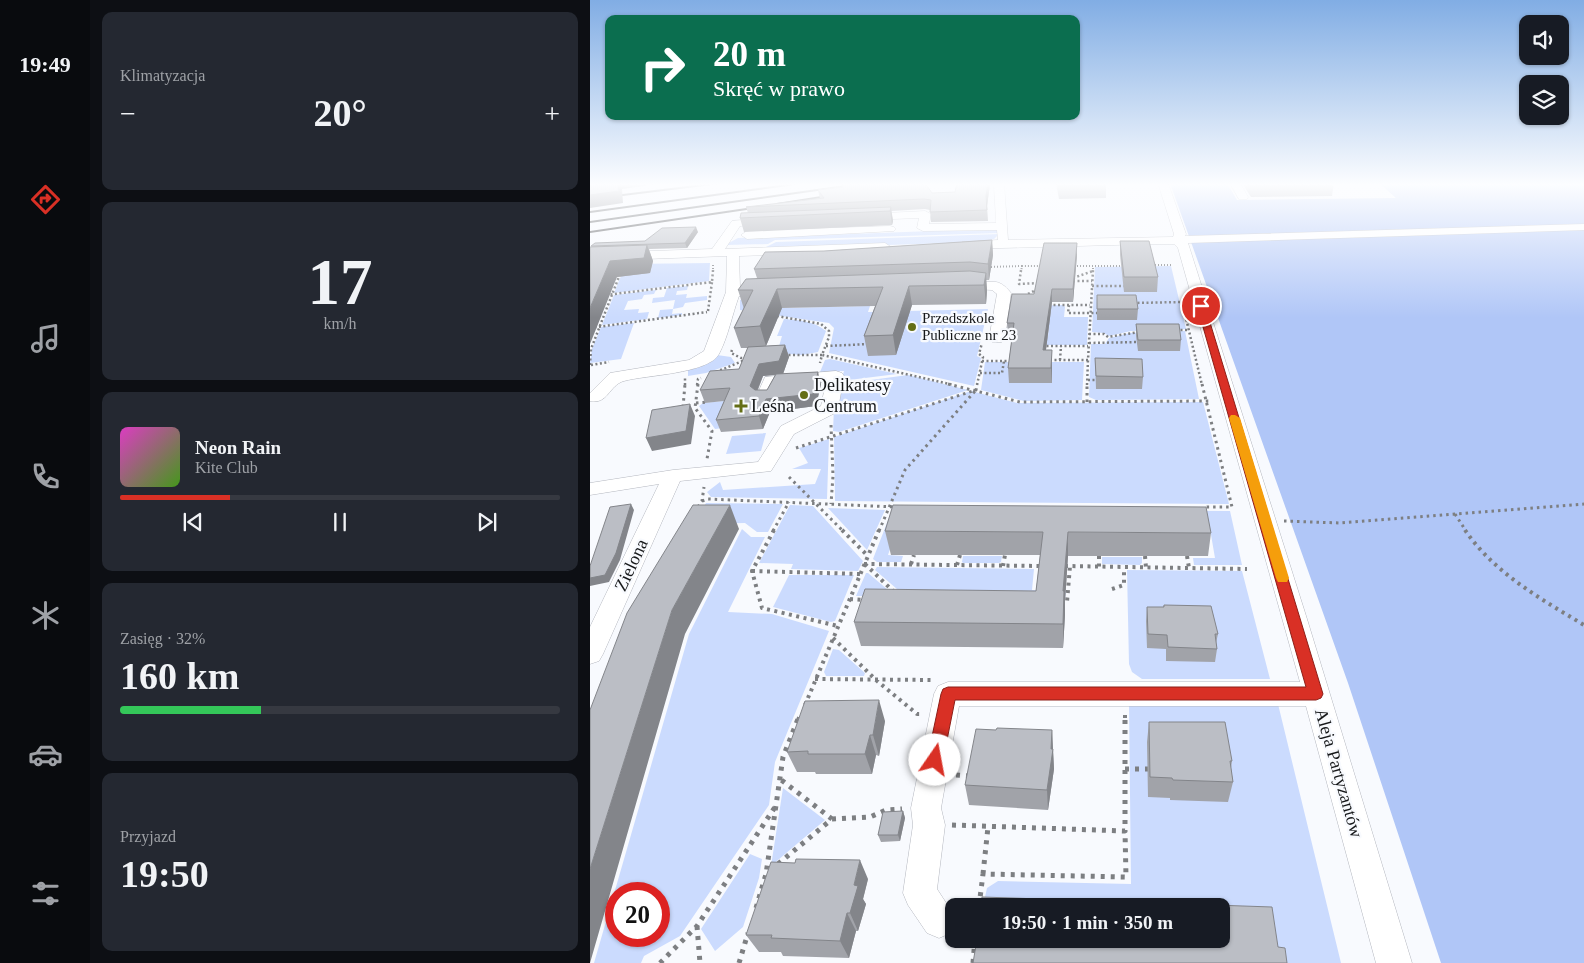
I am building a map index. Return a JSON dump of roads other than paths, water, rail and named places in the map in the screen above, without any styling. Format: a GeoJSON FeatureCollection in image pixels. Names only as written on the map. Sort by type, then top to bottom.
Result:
{"type":"FeatureCollection","features":[{"type":"Feature","properties":{"kind":"street"},"geometry":{"type":"LineString","coordinates":[[715,257],[733,228]]}},
{"type":"Feature","properties":{"kind":"street"},"geometry":{"type":"LineString","coordinates":[[728,236],[913,228]]}},
{"type":"Feature","properties":{"kind":"street"},"geometry":{"type":"LineString","coordinates":[[1002,228],[1004,244]]}},
{"type":"Feature","properties":{"kind":"street"},"geometry":{"type":"LineString","coordinates":[[1177,241],[1180,234],[1178,228]]}},
{"type":"Feature","properties":{"kind":"street"},"geometry":{"type":"LineString","coordinates":[[958,245],[1177,241],[1198,238],[1551,228]]}},
{"type":"Feature","properties":{"kind":"street","name":"Aleja Partyzantów"},"geometry":{"type":"LineString","coordinates":[[1177,241],[1184,246],[1394,963]]}},
{"type":"Feature","properties":{"kind":"street"},"geometry":{"type":"LineString","coordinates":[[590,257],[715,257],[733,252],[902,247]]}},
{"type":"Feature","properties":{"kind":"street"},"geometry":{"type":"LineString","coordinates":[[596,397],[613,370],[694,364],[711,354],[732,292],[733,252]]}},
{"type":"Feature","properties":{"kind":"street"},"geometry":{"type":"LineString","coordinates":[[942,285],[972,284],[996,286],[1004,293],[990,338]]}},
{"type":"Feature","properties":{"kind":"street"},"geometry":{"type":"LineString","coordinates":[[732,292],[782,290]]}},
{"type":"Feature","properties":{"kind":"street"},"geometry":{"type":"LineString","coordinates":[[590,489],[673,476],[764,467],[787,430],[829,409],[836,376],[771,381],[765,397]]}},
{"type":"Feature","properties":{"kind":"street","name":"Zielona"},"geometry":{"type":"LineString","coordinates":[[590,654],[673,476]]}},
{"type":"Feature","properties":{"kind":"street"},"geometry":{"type":"LineString","coordinates":[[939,921],[920,894],[928,816],[947,704],[1125,693],[1316,694]]}},
{"type":"Feature","properties":{"kind":"railway"},"geometry":{"type":"LineString","coordinates":[[590,232],[618,228]]}},
{"type":"Feature","properties":{"kind":"place","name":"Przedszkole Publiczne nr 23"},"geometry":{"type":"Point","coordinates":[912,327]}},
{"type":"Feature","properties":{"kind":"place","name":"Delikatesy Centrum"},"geometry":{"type":"Point","coordinates":[804,395]}},
{"type":"Feature","properties":{"kind":"place","name":"Leśna"},"geometry":{"type":"Point","coordinates":[741,406]}}]}
